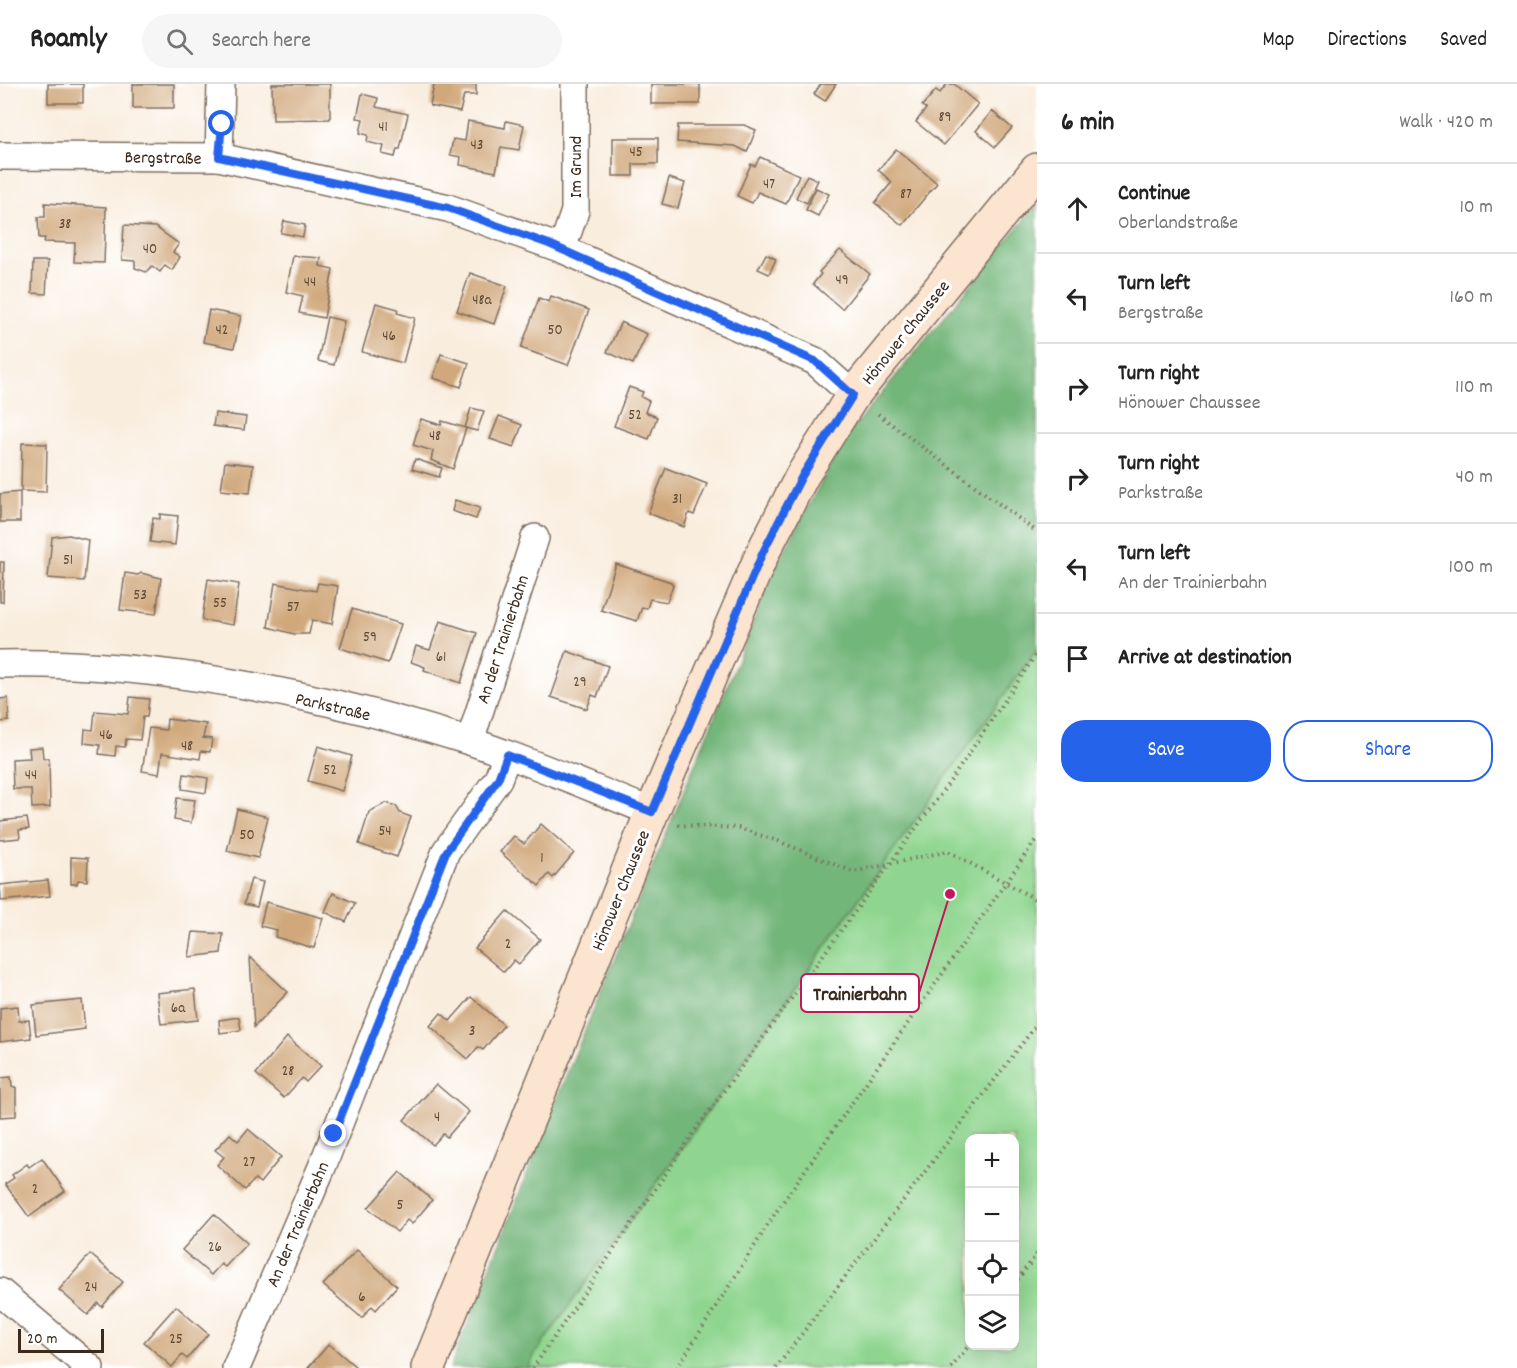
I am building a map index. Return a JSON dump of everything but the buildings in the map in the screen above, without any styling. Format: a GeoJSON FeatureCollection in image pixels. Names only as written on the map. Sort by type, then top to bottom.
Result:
{"type":"FeatureCollection","features":[{"type":"Feature","properties":{"kind":"main road","name":"Hönower Chaussee"},"geometry":{"type":"LineString","coordinates":[[428,1368],[652,812],[763,552],[802,476],[853,395],[1037,170]]}},
{"type":"Feature","properties":{"kind":"street"},"geometry":{"type":"LineString","coordinates":[[219,157],[221,84]]}},
{"type":"Feature","properties":{"kind":"street","name":"Im Grund"},"geometry":{"type":"LineString","coordinates":[[562,249],[575,211],[575,84]]}},
{"type":"Feature","properties":{"kind":"street","name":"Bergstraße"},"geometry":{"type":"LineString","coordinates":[[0,156],[219,157],[448,208],[562,249],[815,361],[853,395]]}},
{"type":"Feature","properties":{"kind":"street","name":"An der Trainierbahn"},"geometry":{"type":"LineString","coordinates":[[470,741],[535,538]]}},
{"type":"Feature","properties":{"kind":"street","name":"Parkstraße"},"geometry":{"type":"LineString","coordinates":[[0,664],[159,671],[318,701],[470,741],[652,812]]}},
{"type":"Feature","properties":{"kind":"street","name":"An der Trainierbahn"},"geometry":{"type":"LineString","coordinates":[[236,1368],[322,1167],[446,852],[498,779],[507,755]]}},
{"type":"Feature","properties":{"kind":"street"},"geometry":{"type":"LineString","coordinates":[[0,1292],[90,1368]]}},
{"type":"Feature","properties":{"kind":"path"},"geometry":{"type":"LineString","coordinates":[[853,395],[1037,532]]}},
{"type":"Feature","properties":{"kind":"path"},"geometry":{"type":"LineString","coordinates":[[533,1368],[699,1125],[951,780],[1037,653]]}},
{"type":"Feature","properties":{"kind":"path"},"geometry":{"type":"LineString","coordinates":[[652,812],[679,825],[738,828],[778,840],[853,872],[948,851],[1037,900]]}},
{"type":"Feature","properties":{"kind":"path"},"geometry":{"type":"LineString","coordinates":[[677,1368],[776,1212],[1037,838]]}},
{"type":"Feature","properties":{"kind":"path"},"geometry":{"type":"LineString","coordinates":[[776,1368],[1037,1024]]}},
{"type":"Feature","properties":{"kind":"path"},"geometry":{"type":"LineString","coordinates":[[1019,1277],[1037,1254]]}},
{"type":"Feature","properties":{"kind":"path"},"geometry":{"type":"LineString","coordinates":[[951,1368],[965,1349]]}},
{"type":"Feature","properties":{"kind":"green space"},"geometry":{"type":"Polygon","coordinates":[[[1037,204],[1037,649],[535,1354],[528,1368],[450,1368],[560,1091],[779,560],[846,437],[1037,204]]]}},
{"type":"Feature","properties":{"kind":"green space"},"geometry":{"type":"Polygon","coordinates":[[[1037,649],[1037,1368],[528,1368],[535,1354],[1037,649]]]}},
{"type":"Feature","properties":{"kind":"place","name":"Trainierbahn"},"geometry":{"type":"Point","coordinates":[950,894]}},
{"type":"Feature","properties":{"kind":"route"},"geometry":{"type":"LineString","coordinates":[[222,124],[219,157],[448,208],[549,244],[815,361],[828,370],[853,395],[802,476],[763,552],[652,812],[507,755],[498,779],[446,852],[334,1134]]}}]}
